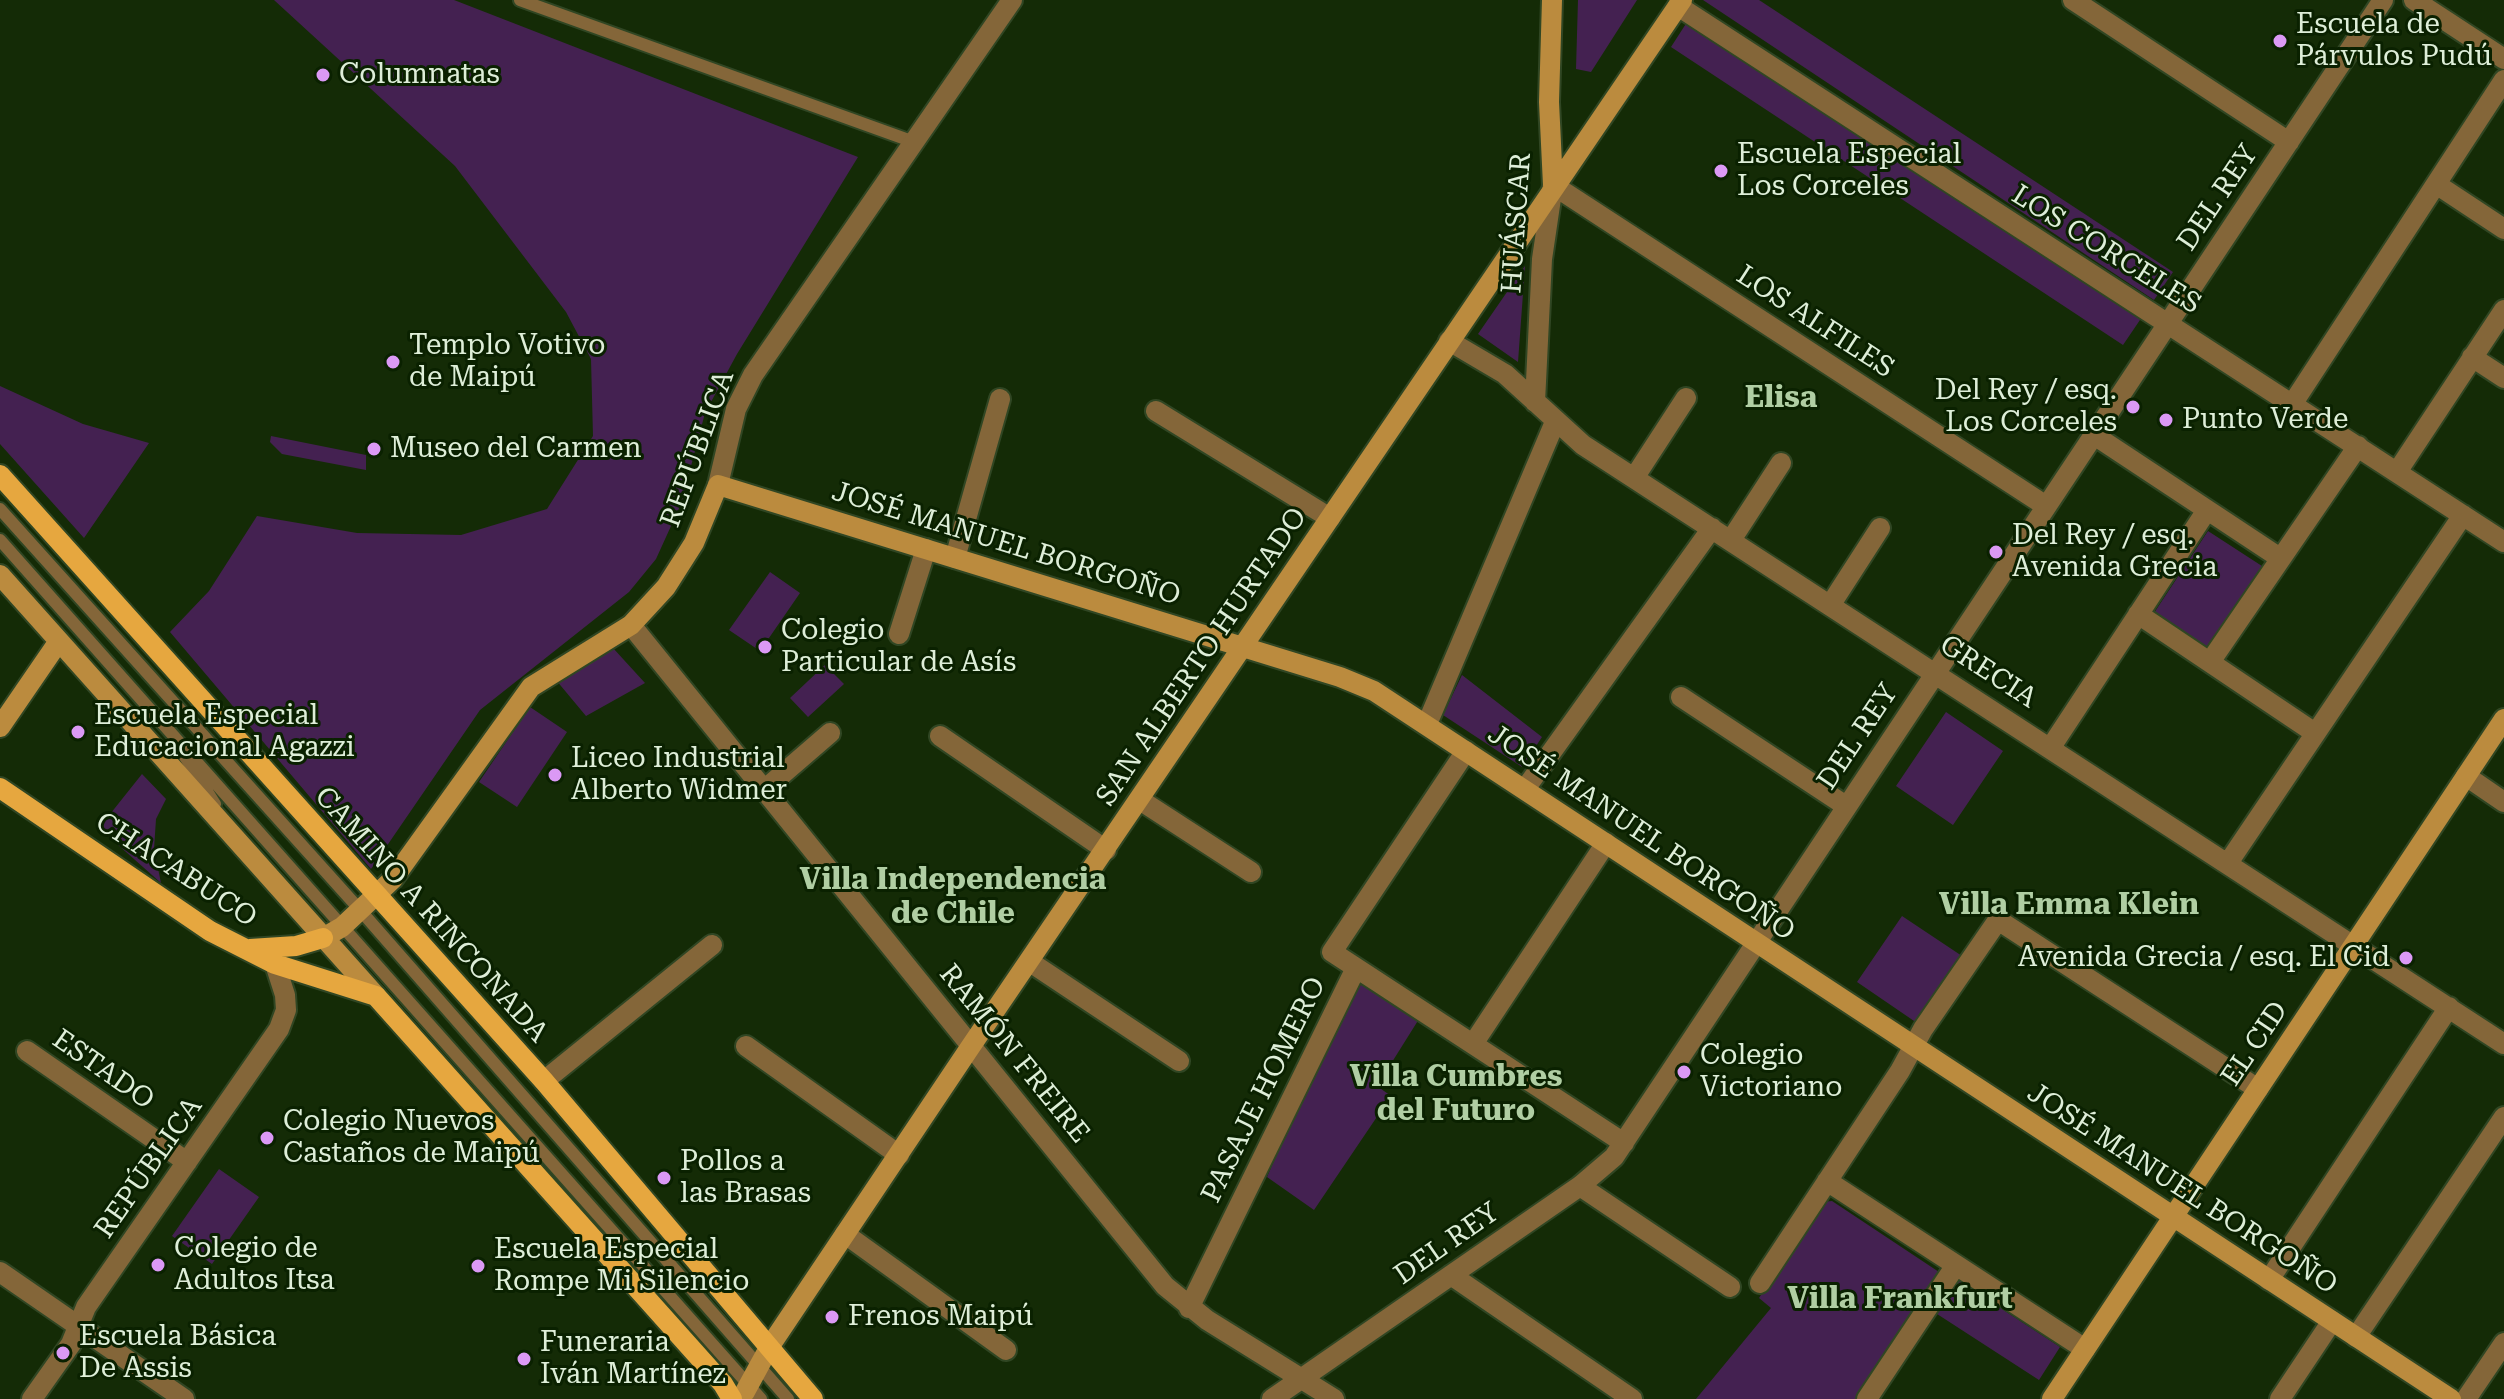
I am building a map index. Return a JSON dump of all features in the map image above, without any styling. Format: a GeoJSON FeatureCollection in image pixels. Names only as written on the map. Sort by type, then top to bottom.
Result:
{"type":"FeatureCollection","features":[{"type":"Feature","properties":{"kind":"main road","name":"CAMINO A RINCONADA"},"geometry":{"type":"LineString","coordinates":[[0,475],[368,904],[544,1081],[813,1399]]}},
{"type":"Feature","properties":{"kind":"main road","name":"CHACABUCO"},"geometry":{"type":"LineString","coordinates":[[0,788],[210,931],[275,964],[376,996]]}},
{"type":"Feature","properties":{"kind":"main road"},"geometry":{"type":"LineString","coordinates":[[246,949],[296,946],[323,938]]}},
{"type":"Feature","properties":{"kind":"main road"},"geometry":{"type":"LineString","coordinates":[[376,996],[723,1384],[732,1399]]}},
{"type":"Feature","properties":{"kind":"street","name":"REPÚBLICA"},"geometry":{"type":"LineString","coordinates":[[323,938],[342,927],[368,904],[407,862],[531,687],[631,625],[681,565],[704,525],[742,394],[1012,0]]}},
{"type":"Feature","properties":{"kind":"street","name":"HUÁSCAR"},"geometry":{"type":"LineString","coordinates":[[1535,402],[1542,259],[1553,185],[1549,102],[1552,0]]}},
{"type":"Feature","properties":{"kind":"street"},"geometry":{"type":"LineString","coordinates":[[2073,0],[2289,142]]}},
{"type":"Feature","properties":{"kind":"street","name":"DEL REY"},"geometry":{"type":"LineString","coordinates":[[1272,1399],[1580,1186],[1605,1166],[1624,1143],[2383,0]]}},
{"type":"Feature","properties":{"kind":"street"},"geometry":{"type":"LineString","coordinates":[[2414,0],[2504,59]]}},
{"type":"Feature","properties":{"kind":"street","name":"SAN ALBERTO HURTADO"},"geometry":{"type":"LineString","coordinates":[[752,1387],[770,1346],[971,1046],[1553,185],[1680,3]]}},
{"type":"Feature","properties":{"kind":"street","name":"LOS CORCELES"},"geometry":{"type":"LineString","coordinates":[[1680,3],[2144,310],[2168,322],[2504,542]]}},
{"type":"Feature","properties":{"kind":"street"},"geometry":{"type":"LineString","coordinates":[[2293,403],[2504,80]]}},
{"type":"Feature","properties":{"kind":"street"},"geometry":{"type":"LineString","coordinates":[[2436,184],[2504,229]]}},
{"type":"Feature","properties":{"kind":"street","name":"LOS ALFILES"},"geometry":{"type":"LineString","coordinates":[[1553,185],[2046,506]]}},
{"type":"Feature","properties":{"kind":"street"},"geometry":{"type":"LineString","coordinates":[[2397,472],[2504,310]]}},
{"type":"Feature","properties":{"kind":"street","name":"GRECIA"},"geometry":{"type":"LineString","coordinates":[[1449,341],[1498,368],[1555,422],[1634,478],[2504,1044]]}},
{"type":"Feature","properties":{"kind":"street"},"geometry":{"type":"LineString","coordinates":[[2472,357],[2504,378]]}},
{"type":"Feature","properties":{"kind":"street"},"geometry":{"type":"LineString","coordinates":[[1634,478],[1686,398]]}},
{"type":"Feature","properties":{"kind":"street"},"geometry":{"type":"LineString","coordinates":[[955,558],[1000,399]]}},
{"type":"Feature","properties":{"kind":"street"},"geometry":{"type":"LineString","coordinates":[[1156,411],[1330,518]]}},
{"type":"Feature","properties":{"kind":"street"},"geometry":{"type":"LineString","coordinates":[[1427,724],[1555,422]]}},
{"type":"Feature","properties":{"kind":"street"},"geometry":{"type":"LineString","coordinates":[[2094,435],[2280,558]]}},
{"type":"Feature","properties":{"kind":"street"},"geometry":{"type":"LineString","coordinates":[[2210,662],[2358,446]]}},
{"type":"Feature","properties":{"kind":"street"},"geometry":{"type":"LineString","coordinates":[[1731,540],[1781,463]]}},
{"type":"Feature","properties":{"kind":"street","name":"JOSÉ MANUEL BORGOÑO"},"geometry":{"type":"LineString","coordinates":[[718,485],[1243,647],[1374,691],[2451,1399]]}},
{"type":"Feature","properties":{"kind":"street"},"geometry":{"type":"LineString","coordinates":[[2051,747],[2207,510]]}},
{"type":"Feature","properties":{"kind":"street"},"geometry":{"type":"LineString","coordinates":[[2228,863],[2463,515]]}},
{"type":"Feature","properties":{"kind":"street"},"geometry":{"type":"LineString","coordinates":[[1525,789],[1712,528]]}},
{"type":"Feature","properties":{"kind":"street"},"geometry":{"type":"LineString","coordinates":[[1831,604],[1880,528]]}},
{"type":"Feature","properties":{"kind":"street"},"geometry":{"type":"LineString","coordinates":[[899,634],[926,549]]}},
{"type":"Feature","properties":{"kind":"street"},"geometry":{"type":"LineString","coordinates":[[0,575],[376,996]]}},
{"type":"Feature","properties":{"kind":"street"},"geometry":{"type":"LineString","coordinates":[[2138,614],[2315,733]]}},
{"type":"Feature","properties":{"kind":"street","name":"RAMÓN FREIRE"},"geometry":{"type":"LineString","coordinates":[[631,625],[1155,1273],[1189,1308],[1334,1399]]}},
{"type":"Feature","properties":{"kind":"street"},"geometry":{"type":"LineString","coordinates":[[0,727],[59,641]]}},
{"type":"Feature","properties":{"kind":"street"},"geometry":{"type":"LineString","coordinates":[[1681,697],[1846,806]]}},
{"type":"Feature","properties":{"kind":"street","name":"EL CID"},"geometry":{"type":"LineString","coordinates":[[2052,1399],[2504,719]]}},
{"type":"Feature","properties":{"kind":"street"},"geometry":{"type":"LineString","coordinates":[[764,790],[830,733]]}},
{"type":"Feature","properties":{"kind":"street"},"geometry":{"type":"LineString","coordinates":[[940,736],[1106,850]]}},
{"type":"Feature","properties":{"kind":"street","name":"PASAJE HOMERO"},"geometry":{"type":"LineString","coordinates":[[1189,1308],[1356,968],[1332,952],[1466,751]]}},
{"type":"Feature","properties":{"kind":"street"},"geometry":{"type":"LineString","coordinates":[[2466,776],[2504,802]]}},
{"type":"Feature","properties":{"kind":"street"},"geometry":{"type":"LineString","coordinates":[[1140,800],[1251,872]]}},
{"type":"Feature","properties":{"kind":"street"},"geometry":{"type":"LineString","coordinates":[[1473,1044],[1606,843]]}},
{"type":"Feature","properties":{"kind":"street"},"geometry":{"type":"LineString","coordinates":[[1760,1283],[1993,924],[2001,920],[2258,1089]]}},
{"type":"Feature","properties":{"kind":"street"},"geometry":{"type":"LineString","coordinates":[[544,1081],[712,945]]}},
{"type":"Feature","properties":{"kind":"street"},"geometry":{"type":"LineString","coordinates":[[1030,962],[1179,1061]]}},
{"type":"Feature","properties":{"kind":"street","name":"REPÚBLICA"},"geometry":{"type":"LineString","coordinates":[[32,1399],[71,1344],[86,1307],[279,1029],[286,1010],[285,995],[275,964]]}},
{"type":"Feature","properties":{"kind":"street"},"geometry":{"type":"LineString","coordinates":[[1356,968],[1624,1143]]}},
{"type":"Feature","properties":{"kind":"street"},"geometry":{"type":"LineString","coordinates":[[2269,1280],[2449,1007]]}},
{"type":"Feature","properties":{"kind":"street"},"geometry":{"type":"LineString","coordinates":[[746,1046],[899,1155]]}},
{"type":"Feature","properties":{"kind":"street","name":"ESTADO"},"geometry":{"type":"LineString","coordinates":[[27,1051],[187,1162]]}},
{"type":"Feature","properties":{"kind":"street"},"geometry":{"type":"LineString","coordinates":[[2356,1337],[2504,1117]]}},
{"type":"Feature","properties":{"kind":"street"},"geometry":{"type":"LineString","coordinates":[[1827,1181],[2085,1349]]}},
{"type":"Feature","properties":{"kind":"street"},"geometry":{"type":"LineString","coordinates":[[1580,1186],[1730,1287]]}},
{"type":"Feature","properties":{"kind":"street"},"geometry":{"type":"LineString","coordinates":[[845,1234],[1006,1350]]}},
{"type":"Feature","properties":{"kind":"street"},"geometry":{"type":"LineString","coordinates":[[1867,1399],[1956,1265]]}},
{"type":"Feature","properties":{"kind":"street"},"geometry":{"type":"LineString","coordinates":[[0,1272],[184,1399]]}},
{"type":"Feature","properties":{"kind":"street"},"geometry":{"type":"LineString","coordinates":[[1451,1275],[1632,1399]]}},
{"type":"Feature","properties":{"kind":"street"},"geometry":{"type":"LineString","coordinates":[[2280,1399],[2332,1321]]}},
{"type":"Feature","properties":{"kind":"street"},"geometry":{"type":"LineString","coordinates":[[2466,1399],[2504,1343]]}},
{"type":"Feature","properties":{"kind":"lane"},"geometry":{"type":"LineString","coordinates":[[520,0],[914,142]]}},
{"type":"Feature","properties":{"kind":"lane"},"geometry":{"type":"LineString","coordinates":[[0,509],[368,904],[752,1387]]}},
{"type":"Feature","properties":{"kind":"lane"},"geometry":{"type":"LineString","coordinates":[[0,540],[752,1387],[788,1399]]}},
{"type":"Feature","properties":{"kind":"lane"},"geometry":{"type":"LineString","coordinates":[[161,719],[238,841]]}},
{"type":"Feature","properties":{"kind":"lane"},"geometry":{"type":"LineString","coordinates":[[404,1026],[477,1079]]}},
{"type":"Feature","properties":{"kind":"shaded area"},"geometry":{"type":"Polygon","coordinates":[[[274,0],[454,0],[858,157],[737,354],[705,413],[681,504],[656,559],[629,592],[480,710],[371,869],[170,632],[209,591],[257,516],[357,533],[461,535],[547,509],[593,436],[591,359],[566,312],[455,166],[274,0]]]}},
{"type":"Feature","properties":{"kind":"shaded area"},"geometry":{"type":"Polygon","coordinates":[[[1578,0],[1637,0],[1591,72],[1576,69],[1578,0]]]}},
{"type":"Feature","properties":{"kind":"shaded area"},"geometry":{"type":"Polygon","coordinates":[[[1703,0],[1759,0],[2173,272],[2154,300],[1703,0]]]}},
{"type":"Feature","properties":{"kind":"shaded area"},"geometry":{"type":"Polygon","coordinates":[[[1689,19],[2142,317],[2123,345],[1671,47],[1689,19]]]}},
{"type":"Feature","properties":{"kind":"shaded area"},"geometry":{"type":"Polygon","coordinates":[[[1525,266],[1518,362],[1478,334],[1525,266]]]}},
{"type":"Feature","properties":{"kind":"shaded area"},"geometry":{"type":"Polygon","coordinates":[[[0,386],[83,424],[149,443],[84,538],[0,444],[0,386]]]}},
{"type":"Feature","properties":{"kind":"shaded area"},"geometry":{"type":"Polygon","coordinates":[[[271,436],[366,455],[366,470],[282,454],[270,442],[271,436]]]}},
{"type":"Feature","properties":{"kind":"shaded area"},"geometry":{"type":"Polygon","coordinates":[[[2208,531],[2265,568],[2210,650],[2154,613],[2208,531]]]}},
{"type":"Feature","properties":{"kind":"shaded area"},"geometry":{"type":"Polygon","coordinates":[[[770,572],[800,593],[760,651],[729,630],[770,572]]]}},
{"type":"Feature","properties":{"kind":"shaded area"},"geometry":{"type":"Polygon","coordinates":[[[613,648],[645,683],[586,716],[556,680],[613,648]]]}},
{"type":"Feature","properties":{"kind":"shaded area"},"geometry":{"type":"Polygon","coordinates":[[[825,665],[844,684],[808,717],[790,698],[825,665]]]}},
{"type":"Feature","properties":{"kind":"shaded area"},"geometry":{"type":"Polygon","coordinates":[[[1462,675],[1542,737],[1522,767],[1443,715],[1462,675]]]}},
{"type":"Feature","properties":{"kind":"shaded area"},"geometry":{"type":"Polygon","coordinates":[[[530,707],[567,732],[517,807],[479,782],[530,707]]]}},
{"type":"Feature","properties":{"kind":"shaded area"},"geometry":{"type":"Polygon","coordinates":[[[1946,712],[2003,751],[1953,825],[1896,786],[1946,712]]]}},
{"type":"Feature","properties":{"kind":"shaded area"},"geometry":{"type":"Polygon","coordinates":[[[142,774],[166,799],[156,819],[154,849],[161,883],[99,828],[142,774]]]}},
{"type":"Feature","properties":{"kind":"shaded area"},"geometry":{"type":"Polygon","coordinates":[[[1902,916],[1962,956],[1917,1023],[1857,982],[1902,916]]]}},
{"type":"Feature","properties":{"kind":"shaded area"},"geometry":{"type":"Polygon","coordinates":[[[1362,980],[1419,1019],[1377,1086],[1391,1096],[1314,1210],[1267,1177],[1317,1061],[1362,980]]]}},
{"type":"Feature","properties":{"kind":"shaded area"},"geometry":{"type":"Polygon","coordinates":[[[219,1169],[259,1197],[212,1264],[172,1236],[219,1169]]]}},
{"type":"Feature","properties":{"kind":"shaded area"},"geometry":{"type":"Polygon","coordinates":[[[1832,1201],[1942,1274],[1859,1399],[1696,1399],[1771,1308],[1759,1298],[1822,1202],[1832,1201]]]}},
{"type":"Feature","properties":{"kind":"shaded area"},"geometry":{"type":"Polygon","coordinates":[[[1956,1279],[2060,1347],[2039,1380],[1934,1312],[1956,1279]]]}},
{"type":"Feature","properties":{"kind":"place","name":"Escuela de Párvulos Pudú"},"geometry":{"type":"Point","coordinates":[2280,41]}},
{"type":"Feature","properties":{"kind":"place","name":"Columnatas"},"geometry":{"type":"Point","coordinates":[323,75]}},
{"type":"Feature","properties":{"kind":"place","name":"Escuela Especial Los Corceles"},"geometry":{"type":"Point","coordinates":[1721,171]}},
{"type":"Feature","properties":{"kind":"place","name":"Templo Votivo de Maipú"},"geometry":{"type":"Point","coordinates":[393,362]}},
{"type":"Feature","properties":{"kind":"place","name":"Del Rey / esq. Los Corceles"},"geometry":{"type":"Point","coordinates":[2133,407]}},
{"type":"Feature","properties":{"kind":"place","name":"Punto Verde"},"geometry":{"type":"Point","coordinates":[2166,420]}},
{"type":"Feature","properties":{"kind":"place","name":"Museo del Carmen"},"geometry":{"type":"Point","coordinates":[374,449]}},
{"type":"Feature","properties":{"kind":"place","name":"Del Rey / esq. Avenida Grecia"},"geometry":{"type":"Point","coordinates":[1996,552]}},
{"type":"Feature","properties":{"kind":"place","name":"Colegio Particular de Asís"},"geometry":{"type":"Point","coordinates":[765,647]}},
{"type":"Feature","properties":{"kind":"place","name":"Escuela Especial Educacional Agazzi"},"geometry":{"type":"Point","coordinates":[78,732]}},
{"type":"Feature","properties":{"kind":"place","name":"Liceo Industrial Alberto Widmer"},"geometry":{"type":"Point","coordinates":[555,775]}},
{"type":"Feature","properties":{"kind":"place","name":"Avenida Grecia / esq. El Cid"},"geometry":{"type":"Point","coordinates":[2406,958]}},
{"type":"Feature","properties":{"kind":"place","name":"Colegio Victoriano"},"geometry":{"type":"Point","coordinates":[1684,1072]}},
{"type":"Feature","properties":{"kind":"place","name":"Colegio Nuevos Castaños de Maipú"},"geometry":{"type":"Point","coordinates":[267,1138]}},
{"type":"Feature","properties":{"kind":"place","name":"Pollos a las Brasas"},"geometry":{"type":"Point","coordinates":[664,1178]}},
{"type":"Feature","properties":{"kind":"place","name":"Colegio de Adultos Itsa"},"geometry":{"type":"Point","coordinates":[158,1265]}},
{"type":"Feature","properties":{"kind":"place","name":"Escuela Especial Rompe Mi Silencio"},"geometry":{"type":"Point","coordinates":[478,1266]}},
{"type":"Feature","properties":{"kind":"place","name":"Frenos Maipú"},"geometry":{"type":"Point","coordinates":[832,1317]}},
{"type":"Feature","properties":{"kind":"place","name":"Escuela Básica De Assis"},"geometry":{"type":"Point","coordinates":[63,1353]}},
{"type":"Feature","properties":{"kind":"place","name":"Funeraria Iván Martínez"},"geometry":{"type":"Point","coordinates":[524,1359]}},
{"type":"Feature","properties":{"kind":"district","name":"Elisa"},"geometry":{"type":"Point","coordinates":[1781,398]}},
{"type":"Feature","properties":{"kind":"district","name":"Villa Independencia de Chile"},"geometry":{"type":"Point","coordinates":[953,897]}},
{"type":"Feature","properties":{"kind":"district","name":"Villa Emma Klein"},"geometry":{"type":"Point","coordinates":[2069,905]}},
{"type":"Feature","properties":{"kind":"district","name":"Villa Cumbres del Futuro"},"geometry":{"type":"Point","coordinates":[1456,1094]}},
{"type":"Feature","properties":{"kind":"district","name":"Villa Frankfurt"},"geometry":{"type":"Point","coordinates":[1900,1299]}}]}
